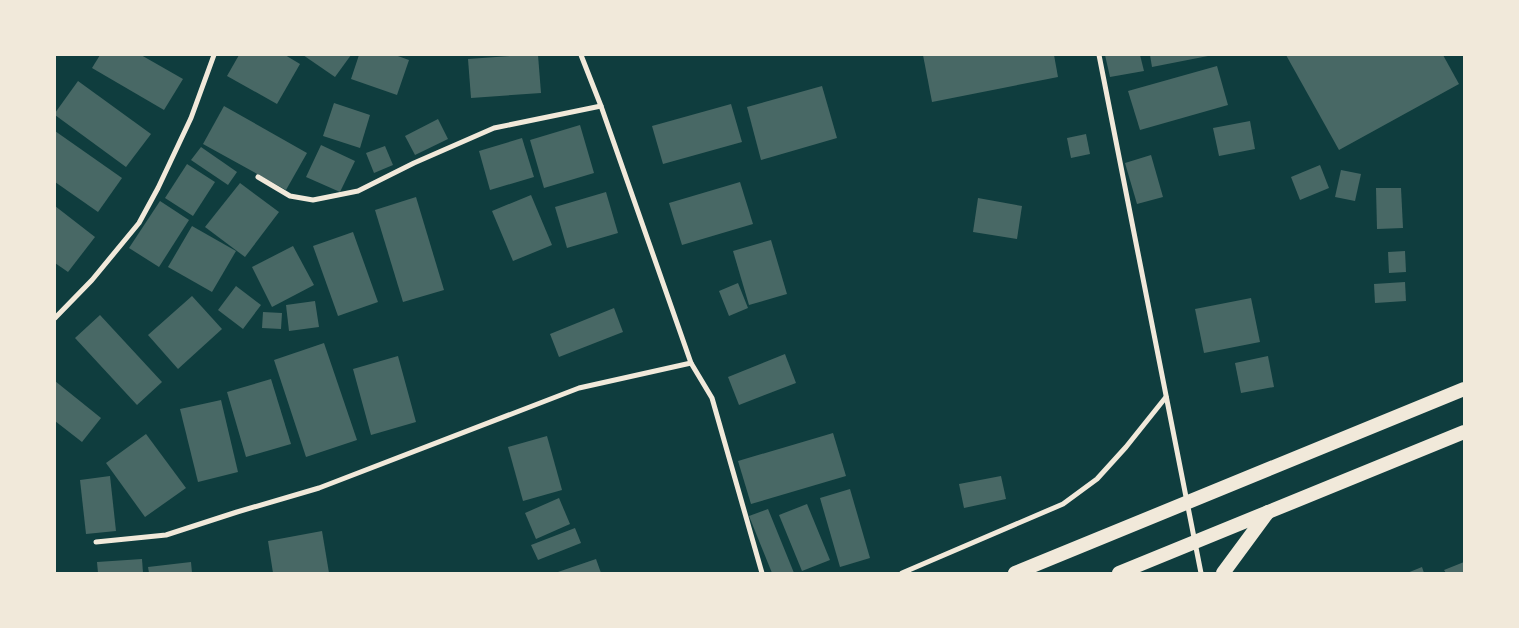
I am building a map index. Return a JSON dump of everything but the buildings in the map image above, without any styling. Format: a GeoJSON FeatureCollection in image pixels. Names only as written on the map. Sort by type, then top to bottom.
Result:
{"type":"FeatureCollection","features":[{"type":"Feature","properties":{"kind":"highway"},"geometry":{"type":"LineString","coordinates":[[1015,573],[1464,390]]}},
{"type":"Feature","properties":{"kind":"highway"},"geometry":{"type":"LineString","coordinates":[[1124,572],[1464,432]]}},
{"type":"Feature","properties":{"kind":"highway"},"geometry":{"type":"LineString","coordinates":[[1222,573],[1268,512]]}},
{"type":"Feature","properties":{"kind":"street"},"geometry":{"type":"LineString","coordinates":[[55,318],[92,280],[139,223],[191,118],[214,55]]}},
{"type":"Feature","properties":{"kind":"street"},"geometry":{"type":"LineString","coordinates":[[581,55],[601,106],[692,363],[712,398],[762,573]]}},
{"type":"Feature","properties":{"kind":"street"},"geometry":{"type":"LineString","coordinates":[[1099,55],[1200,573]]}},
{"type":"Feature","properties":{"kind":"street"},"geometry":{"type":"LineString","coordinates":[[258,177],[290,196],[312,200],[349,193],[358,191],[414,163],[494,128],[601,106]]}},
{"type":"Feature","properties":{"kind":"street"},"geometry":{"type":"LineString","coordinates":[[96,542],[166,535],[319,488],[580,388],[692,363]]}},
{"type":"Feature","properties":{"kind":"street"},"geometry":{"type":"LineString","coordinates":[[902,573],[1063,504],[1097,479],[1126,447],[1166,396]]}}]}
